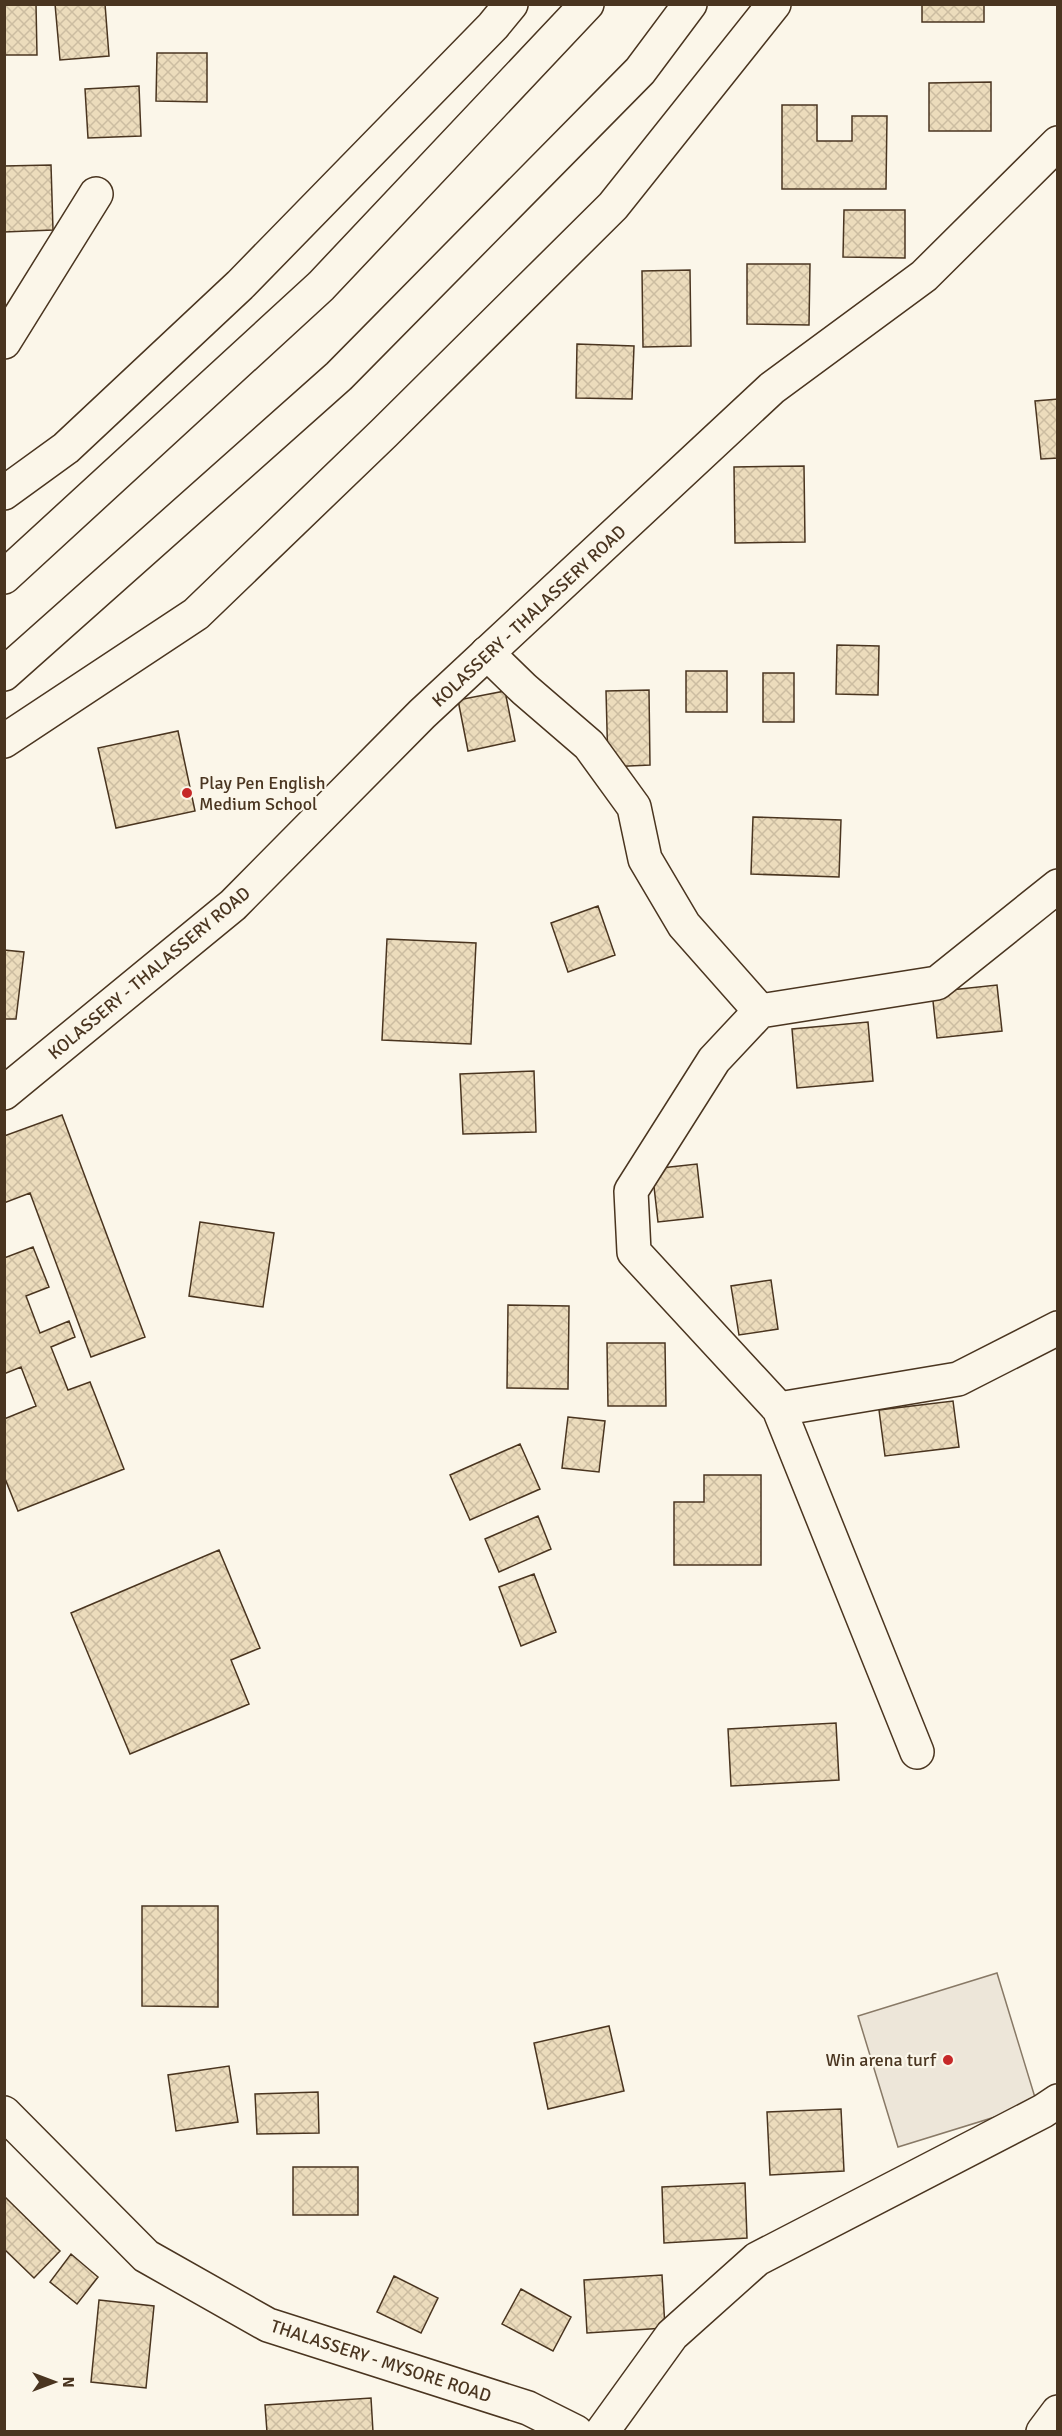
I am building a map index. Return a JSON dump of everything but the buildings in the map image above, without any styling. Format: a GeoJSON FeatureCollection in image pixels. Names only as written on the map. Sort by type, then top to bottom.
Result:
{"type":"FeatureCollection","features":[{"type":"Feature","properties":{"kind":"main road"},"geometry":{"type":"LineString","coordinates":[[4,493],[66,448],[240,285],[485,34],[511,4]]}},
{"type":"Feature","properties":{"kind":"main road"},"geometry":{"type":"LineString","coordinates":[[4,577],[321,286],[586,4]]}},
{"type":"Feature","properties":{"kind":"main road"},"geometry":{"type":"LineString","coordinates":[[4,674],[339,376],[640,71],[690,4]]}},
{"type":"Feature","properties":{"kind":"main road"},"geometry":{"type":"LineString","coordinates":[[4,741],[196,614],[213,598],[384,434],[614,206],[774,4]]}},
{"type":"Feature","properties":{"kind":"main road","name":"KOLASSERY - THALASSERY ROAD"},"geometry":{"type":"LineString","coordinates":[[4,1093],[233,905],[422,714],[652,503],[772,388],[924,276],[1058,143]]}},
{"type":"Feature","properties":{"kind":"main road"},"geometry":{"type":"LineString","coordinates":[[4,342],[96,194]]}},
{"type":"Feature","properties":{"kind":"main road"},"geometry":{"type":"LineString","coordinates":[[487,653],[524,689],[589,745],[634,807],[645,859],[684,925],[760,1011]]}},
{"type":"Feature","properties":{"kind":"main road"},"geometry":{"type":"LineString","coordinates":[[917,1752],[779,1409],[634,1252],[631,1191],[714,1060],[760,1011],[937,983],[1058,886]]}},
{"type":"Feature","properties":{"kind":"main road"},"geometry":{"type":"LineString","coordinates":[[779,1409],[958,1378],[1058,1328]]}},
{"type":"Feature","properties":{"kind":"main road"},"geometry":{"type":"LineString","coordinates":[[602,2432],[672,2335],[757,2259],[1043,2111],[1058,2101]]}},
{"type":"Feature","properties":{"kind":"main road","name":"THALASSERY - MYSORE ROAD"},"geometry":{"type":"LineString","coordinates":[[4,2114],[146,2256],[268,2325],[528,2408],[576,2432]]}},
{"type":"Feature","properties":{"kind":"main road"},"geometry":{"type":"LineString","coordinates":[[1043,2432],[1058,2412]]}},
{"type":"Feature","properties":{"kind":"shaded area","name":"Win arena turf"},"geometry":{"type":"Polygon","coordinates":[[[997,1973],[1037,2104],[898,2147],[858,2016],[997,1973]]]}},
{"type":"Feature","properties":{"kind":"place","name":"Play Pen English Medium School"},"geometry":{"type":"Point","coordinates":[187,793]}},
{"type":"Feature","properties":{"kind":"place","name":"Win arena turf"},"geometry":{"type":"Point","coordinates":[948,2060]}}]}
